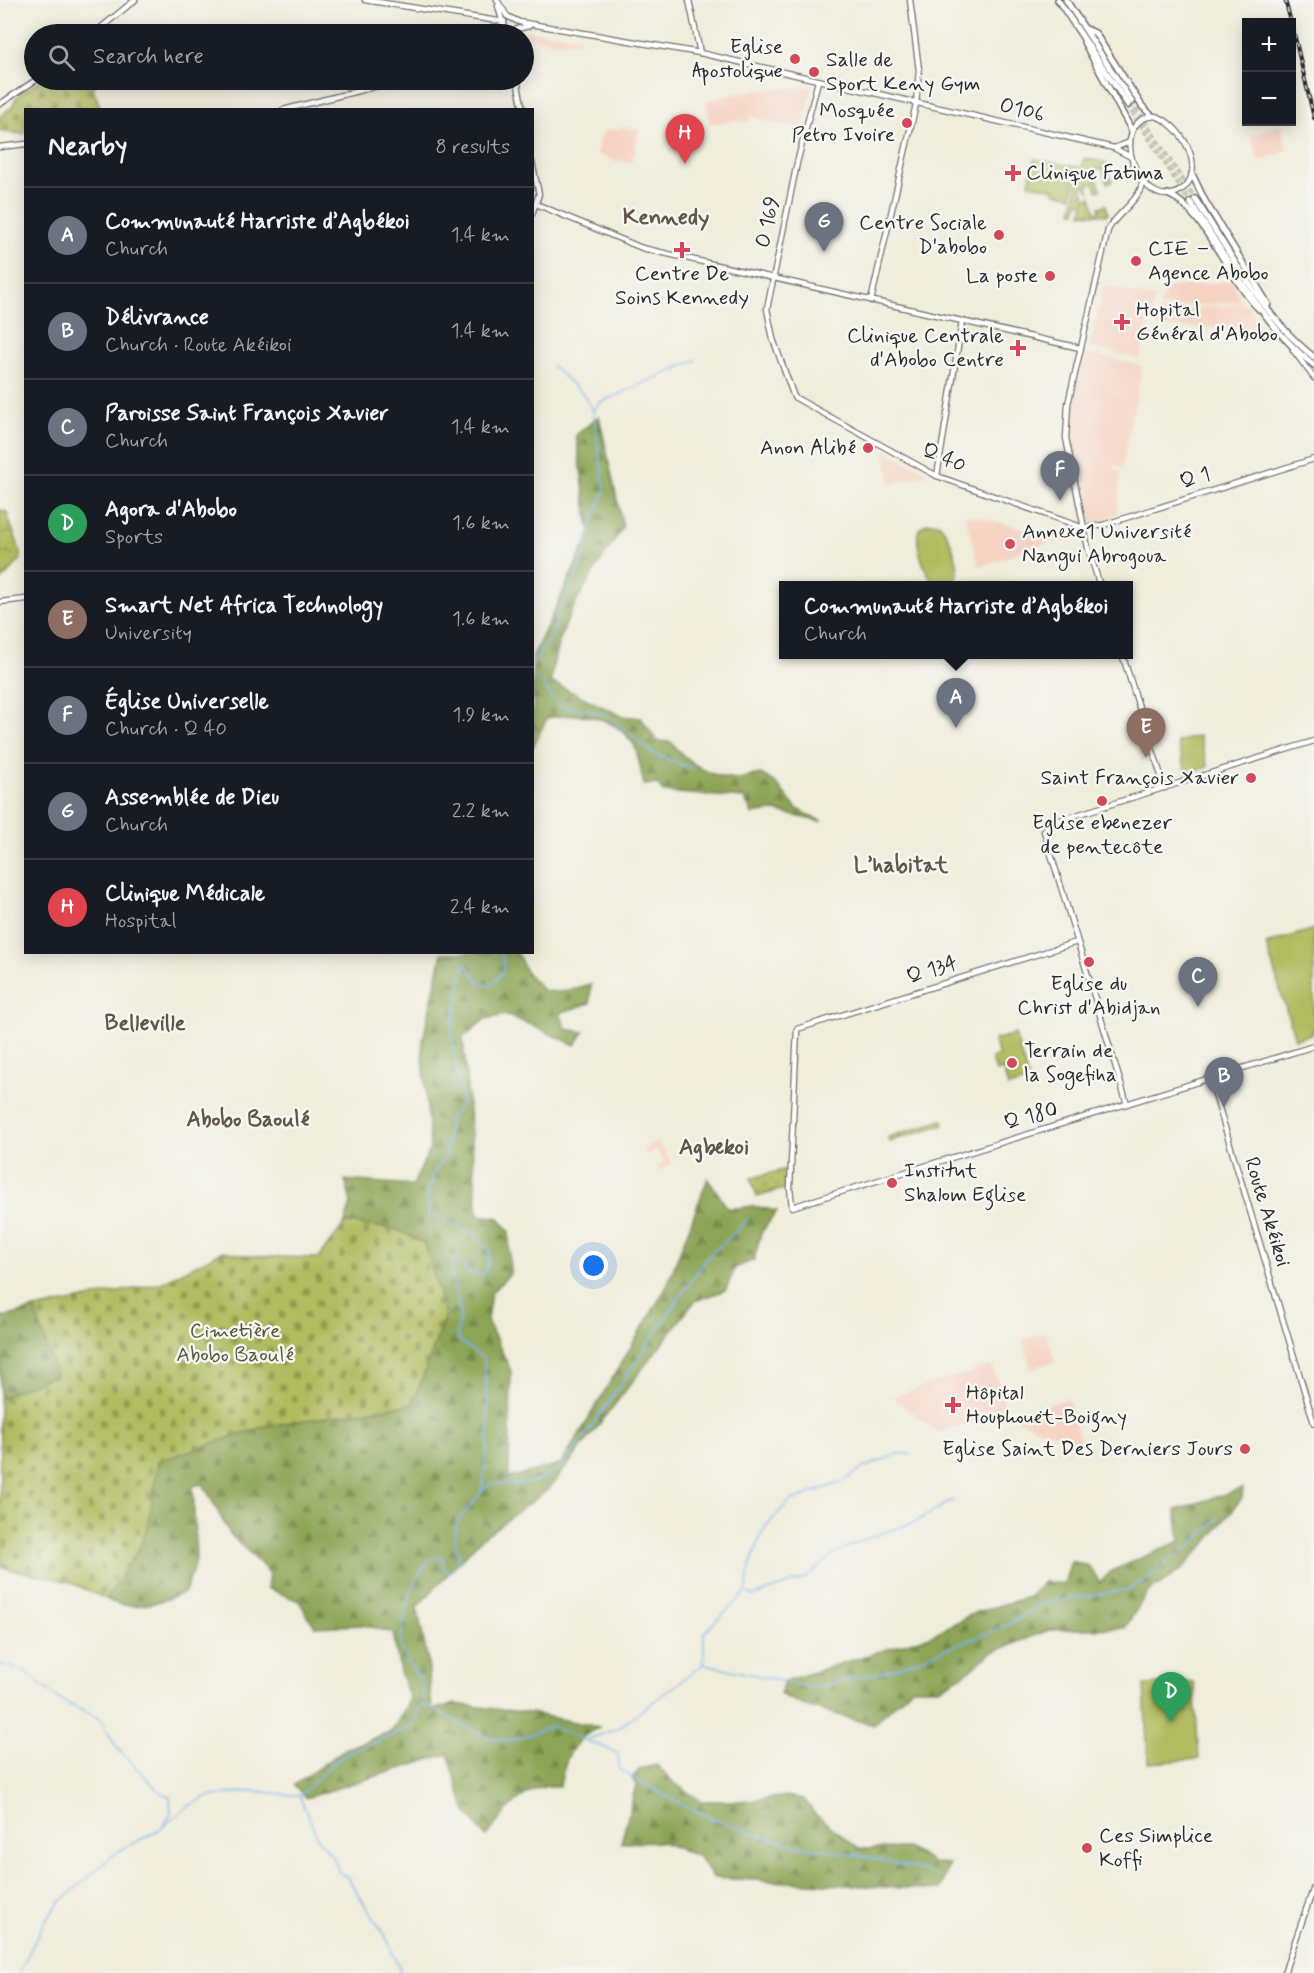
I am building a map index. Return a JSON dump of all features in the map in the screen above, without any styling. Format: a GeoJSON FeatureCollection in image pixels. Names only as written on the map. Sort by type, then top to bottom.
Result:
{"type":"FeatureCollection","features":[{"type":"Feature","properties":{"kind":"main road"},"geometry":{"type":"LineString","coordinates":[[1058,0],[1130,104],[1086,29],[1066,0]]}},
{"type":"Feature","properties":{"kind":"main road"},"geometry":{"type":"LineString","coordinates":[[1086,29],[1095,33],[1142,106],[1152,116]]}},
{"type":"Feature","properties":{"kind":"main road"},"geometry":{"type":"LineString","coordinates":[[1083,37],[1086,50],[1111,88],[1132,131]]}},
{"type":"Feature","properties":{"kind":"main road"},"geometry":{"type":"LineString","coordinates":[[1192,174],[1205,201],[1265,296],[1270,316]]}},
{"type":"Feature","properties":{"kind":"main road"},"geometry":{"type":"LineString","coordinates":[[1168,194],[1178,200],[1194,216],[1251,301],[1304,349],[1314,355]]}},
{"type":"Feature","properties":{"kind":"main road"},"geometry":{"type":"LineString","coordinates":[[1192,200],[1293,350],[1314,365]]}},
{"type":"Feature","properties":{"kind":"street"},"geometry":{"type":"LineString","coordinates":[[105,24],[135,0]]}},
{"type":"Feature","properties":{"kind":"street"},"geometry":{"type":"LineString","coordinates":[[365,0],[490,20],[496,24]]}},
{"type":"Feature","properties":{"kind":"street"},"geometry":{"type":"LineString","coordinates":[[497,0],[503,24]]}},
{"type":"Feature","properties":{"kind":"street"},"geometry":{"type":"LineString","coordinates":[[497,0],[510,18],[508,24]]}},
{"type":"Feature","properties":{"kind":"street"},"geometry":{"type":"LineString","coordinates":[[688,0],[700,53]]}},
{"type":"Feature","properties":{"kind":"street"},"geometry":{"type":"LineString","coordinates":[[871,301],[916,104],[919,70],[910,0]]}},
{"type":"Feature","properties":{"kind":"street"},"geometry":{"type":"LineString","coordinates":[[490,20],[499,11]]}},
{"type":"Feature","properties":{"kind":"street","name":"O106"},"geometry":{"type":"LineString","coordinates":[[510,18],[530,24]]}},
{"type":"Feature","properties":{"kind":"street","name":"O106"},"geometry":{"type":"LineString","coordinates":[[535,25],[700,53],[1114,148],[1131,157]]}},
{"type":"Feature","properties":{"kind":"street","name":"O 169"},"geometry":{"type":"LineString","coordinates":[[799,400],[792,395],[767,313],[772,277],[818,81]]}},
{"type":"Feature","properties":{"kind":"street"},"geometry":{"type":"LineString","coordinates":[[0,104],[24,88]]}},
{"type":"Feature","properties":{"kind":"street"},"geometry":{"type":"LineString","coordinates":[[291,108],[362,90]]}},
{"type":"Feature","properties":{"kind":"street"},"geometry":{"type":"LineString","coordinates":[[520,90],[523,108]]}},
{"type":"Feature","properties":{"kind":"street"},"geometry":{"type":"LineString","coordinates":[[1152,116],[1166,121],[1182,136],[1189,152],[1192,174],[1184,188],[1168,194],[1153,190],[1142,180],[1131,157],[1132,131],[1140,121],[1152,116]]}},
{"type":"Feature","properties":{"kind":"street"},"geometry":{"type":"LineString","coordinates":[[1114,148],[1130,142]]}},
{"type":"Feature","properties":{"kind":"street"},"geometry":{"type":"LineString","coordinates":[[0,147],[24,144]]}},
{"type":"Feature","properties":{"kind":"street"},"geometry":{"type":"LineString","coordinates":[[534,173],[538,194],[534,209]]}},
{"type":"Feature","properties":{"kind":"street"},"geometry":{"type":"LineString","coordinates":[[1099,581],[1084,528],[1066,438],[1068,404],[1108,230],[1115,217],[1136,196],[1142,187],[1142,180]]}},
{"type":"Feature","properties":{"kind":"street"},"geometry":{"type":"LineString","coordinates":[[1136,196],[1153,190]]}},
{"type":"Feature","properties":{"kind":"street"},"geometry":{"type":"LineString","coordinates":[[536,204],[642,248],[1080,348]]}},
{"type":"Feature","properties":{"kind":"street"},"geometry":{"type":"LineString","coordinates":[[937,476],[962,322]]}},
{"type":"Feature","properties":{"kind":"street"},"geometry":{"type":"LineString","coordinates":[[1293,350],[1314,378]]}},
{"type":"Feature","properties":{"kind":"street","name":"Q 40"},"geometry":{"type":"LineString","coordinates":[[799,400],[937,476],[1084,528]]}},
{"type":"Feature","properties":{"kind":"street","name":"Q 1"},"geometry":{"type":"LineString","coordinates":[[1084,528],[1103,525],[1314,459]]}},
{"type":"Feature","properties":{"kind":"street"},"geometry":{"type":"LineString","coordinates":[[0,602],[24,599]]}},
{"type":"Feature","properties":{"kind":"street"},"geometry":{"type":"LineString","coordinates":[[1124,659],[1165,788]]}},
{"type":"Feature","properties":{"kind":"street"},"geometry":{"type":"LineString","coordinates":[[1127,1104],[1044,831],[1054,822],[1314,741]]}},
{"type":"Feature","properties":{"kind":"street","name":"Q 134"},"geometry":{"type":"LineString","coordinates":[[792,1207],[790,1187],[797,1029],[1077,942]]}},
{"type":"Feature","properties":{"kind":"street","name":"Q 180"},"geometry":{"type":"LineString","coordinates":[[792,1207],[1314,1046]]}},
{"type":"Feature","properties":{"kind":"street","name":"Route Akéikoi"},"geometry":{"type":"LineString","coordinates":[[1210,1078],[1314,1423]]}},
{"type":"Feature","properties":{"kind":"street"},"geometry":{"type":"LineString","coordinates":[[1284,1973],[1314,1887]]}},
{"type":"Feature","properties":{"kind":"shaded area"},"geometry":{"type":"Polygon","coordinates":[[[534,31],[581,37],[580,40],[559,43],[534,38],[534,31]]]}},
{"type":"Feature","properties":{"kind":"shaded area"},"geometry":{"type":"Polygon","coordinates":[[[813,86],[802,129],[750,117],[749,122],[736,120],[709,124],[706,101],[754,90],[813,86]]]}},
{"type":"Feature","properties":{"kind":"shaded area"},"geometry":{"type":"Polygon","coordinates":[[[1281,126],[1287,150],[1260,161],[1250,136],[1281,126]]]}},
{"type":"Feature","properties":{"kind":"shaded area"},"geometry":{"type":"Polygon","coordinates":[[[624,127],[639,129],[632,162],[615,161],[597,154],[601,135],[605,131],[624,127]]]}},
{"type":"Feature","properties":{"kind":"shaded area"},"geometry":{"type":"Polygon","coordinates":[[[1232,281],[1241,302],[1160,308],[1165,288],[1232,281]]]}},
{"type":"Feature","properties":{"kind":"shaded area","name":"Hopital Général d'Abobo"},"geometry":{"type":"Polygon","coordinates":[[[1104,286],[1155,298],[1140,359],[1089,347],[1104,286]]]}},
{"type":"Feature","properties":{"kind":"shaded area"},"geometry":{"type":"Polygon","coordinates":[[[1247,304],[1260,325],[1256,329],[1160,327],[1156,323],[1159,311],[1247,304]]]}},
{"type":"Feature","properties":{"kind":"shaded area"},"geometry":{"type":"Polygon","coordinates":[[[1085,353],[1139,365],[1142,368],[1122,468],[1115,466],[1114,469],[1121,472],[1117,516],[1086,525],[1070,435],[1073,394],[1085,353]]]}},
{"type":"Feature","properties":{"kind":"shaded area"},"geometry":{"type":"Polygon","coordinates":[[[884,450],[927,472],[925,475],[891,484],[884,450]]]}},
{"type":"Feature","properties":{"kind":"shaded area","name":"Annexe1 Université Nangui Abrogoua"},"geometry":{"type":"Polygon","coordinates":[[[965,515],[1050,536],[1074,530],[1075,533],[979,567],[965,515]]]}},
{"type":"Feature","properties":{"kind":"shaded area"},"geometry":{"type":"Polygon","coordinates":[[[657,1141],[672,1163],[660,1171],[657,1168],[664,1162],[656,1149],[647,1155],[643,1150],[657,1141]]]}},
{"type":"Feature","properties":{"kind":"shaded area"},"geometry":{"type":"Polygon","coordinates":[[[1046,1332],[1055,1362],[1031,1369],[1023,1339],[1046,1332]]]}},
{"type":"Feature","properties":{"kind":"shaded area","name":"Hôpital Houphouët-Boigny"},"geometry":{"type":"Polygon","coordinates":[[[992,1365],[1007,1411],[939,1433],[894,1399],[894,1396],[992,1365]]]}},
{"type":"Feature","properties":{"kind":"shaded area"},"geometry":{"type":"Polygon","coordinates":[[[1068,1398],[1081,1444],[1018,1421],[1016,1415],[1068,1398]]]}},
{"type":"Feature","properties":{"kind":"green space"},"geometry":{"type":"Polygon","coordinates":[[[27,90],[93,90],[101,108],[24,108],[24,134],[0,132],[0,116],[12,107],[16,98],[27,90]]]}},
{"type":"Feature","properties":{"kind":"green space"},"geometry":{"type":"Polygon","coordinates":[[[1084,158],[1106,163],[1112,182],[1107,183],[1102,168],[1095,170],[1101,190],[1097,191],[1094,182],[1088,185],[1090,193],[1086,186],[1082,187],[1086,199],[1091,196],[1096,213],[1100,211],[1099,207],[1106,205],[1108,213],[1106,215],[1082,213],[1084,203],[1079,202],[1076,211],[1072,211],[1084,158]]]}},
{"type":"Feature","properties":{"kind":"green space"},"geometry":{"type":"Polygon","coordinates":[[[1034,159],[1079,167],[1072,196],[1054,192],[1054,189],[1029,184],[1034,159]]]}},
{"type":"Feature","properties":{"kind":"green space"},"geometry":{"type":"Polygon","coordinates":[[[599,416],[623,527],[577,600],[560,639],[551,682],[622,716],[641,718],[657,741],[671,742],[684,756],[710,773],[738,779],[761,774],[776,783],[796,808],[822,822],[774,811],[752,814],[744,798],[663,792],[657,784],[644,785],[633,743],[615,726],[594,717],[571,715],[547,718],[534,745],[534,654],[590,534],[576,435],[599,416]]]}},
{"type":"Feature","properties":{"kind":"green space"},"geometry":{"type":"Polygon","coordinates":[[[0,510],[7,512],[21,559],[0,582],[0,510]]]}},
{"type":"Feature","properties":{"kind":"green space"},"geometry":{"type":"Polygon","coordinates":[[[927,523],[938,523],[942,527],[956,559],[958,575],[956,580],[933,581],[919,551],[919,529],[927,523]]]}},
{"type":"Feature","properties":{"kind":"green space"},"geometry":{"type":"Polygon","coordinates":[[[1199,736],[1208,767],[1187,774],[1177,742],[1199,736]]]}},
{"type":"Feature","properties":{"kind":"green space"},"geometry":{"type":"Polygon","coordinates":[[[1314,929],[1314,1033],[1295,1039],[1266,944],[1314,929]]]}},
{"type":"Feature","properties":{"kind":"green space"},"geometry":{"type":"Polygon","coordinates":[[[442,954],[518,954],[527,973],[544,991],[560,992],[591,984],[590,1003],[560,1013],[566,1029],[584,1032],[575,1045],[508,1015],[485,1019],[463,1038],[478,1215],[499,1218],[509,1231],[510,1274],[491,1293],[487,1320],[511,1371],[509,1478],[562,1463],[666,1288],[708,1178],[728,1209],[753,1206],[777,1211],[761,1233],[754,1260],[735,1268],[726,1290],[695,1301],[550,1488],[481,1539],[417,1607],[428,1661],[432,1710],[455,1704],[530,1713],[599,1727],[582,1738],[571,1750],[564,1766],[560,1786],[547,1786],[526,1794],[508,1809],[486,1837],[465,1810],[448,1754],[306,1798],[294,1785],[345,1749],[392,1731],[410,1699],[400,1672],[393,1633],[363,1625],[315,1627],[299,1601],[267,1588],[269,1572],[230,1534],[203,1484],[193,1486],[196,1560],[185,1592],[156,1602],[135,1606],[106,1599],[138,1550],[148,1526],[157,1461],[265,1426],[413,1404],[445,1315],[425,1244],[395,1229],[345,1223],[351,1203],[345,1180],[413,1185],[430,1148],[422,1044],[442,954]]]}},
{"type":"Feature","properties":{"kind":"green space","name":"Terrain de la Sogefiha"},"geometry":{"type":"Polygon","coordinates":[[[1015,1034],[1029,1081],[1008,1087],[1003,1070],[996,1072],[992,1058],[999,1056],[994,1040],[1015,1034]]]}},
{"type":"Feature","properties":{"kind":"green space"},"geometry":{"type":"Polygon","coordinates":[[[943,1120],[944,1124],[901,1138],[900,1135],[900,1138],[890,1142],[888,1137],[943,1120]]]}},
{"type":"Feature","properties":{"kind":"green space"},"geometry":{"type":"Polygon","coordinates":[[[787,1169],[787,1188],[757,1197],[751,1178],[787,1169]]]}},
{"type":"Feature","properties":{"kind":"green space","name":"Cimetière Abobo Baoulé"},"geometry":{"type":"Polygon","coordinates":[[[345,1223],[395,1229],[425,1244],[445,1315],[413,1404],[265,1426],[158,1461],[148,1526],[138,1550],[106,1599],[70,1582],[0,1567],[0,1398],[56,1374],[35,1309],[161,1283],[223,1251],[249,1256],[318,1258],[345,1223]]]}},
{"type":"Feature","properties":{"kind":"green space"},"geometry":{"type":"Polygon","coordinates":[[[35,1309],[57,1375],[0,1398],[1,1318],[35,1309]]]}},
{"type":"Feature","properties":{"kind":"green space"},"geometry":{"type":"Polygon","coordinates":[[[1243,1488],[1242,1498],[1208,1541],[1181,1570],[1147,1593],[1125,1628],[1049,1630],[991,1653],[968,1672],[940,1688],[912,1688],[873,1725],[802,1705],[780,1694],[784,1681],[932,1635],[976,1612],[1029,1597],[1044,1582],[1064,1584],[1071,1561],[1089,1566],[1100,1583],[1111,1571],[1180,1541],[1176,1510],[1243,1488]]]}},
{"type":"Feature","properties":{"kind":"green space"},"geometry":{"type":"Polygon","coordinates":[[[1194,1682],[1199,1759],[1148,1763],[1144,1685],[1194,1682]]]}},
{"type":"Feature","properties":{"kind":"green space"},"geometry":{"type":"Polygon","coordinates":[[[657,1765],[672,1781],[701,1801],[747,1801],[786,1796],[804,1799],[814,1813],[859,1849],[907,1848],[933,1863],[949,1864],[940,1890],[713,1878],[699,1857],[662,1842],[621,1843],[636,1785],[632,1778],[640,1769],[657,1765]]]}},
{"type":"Feature","properties":{"kind":"waterway"},"geometry":{"type":"LineString","coordinates":[[534,661],[554,633],[557,613],[579,571],[595,513],[605,491],[593,411],[599,403],[696,360]]}},
{"type":"Feature","properties":{"kind":"waterway"},"geometry":{"type":"LineString","coordinates":[[551,365],[584,395],[593,410]]}},
{"type":"Feature","properties":{"kind":"waterway"},"geometry":{"type":"LineString","coordinates":[[534,678],[541,681],[550,696],[563,707],[587,710],[609,717],[652,753],[693,769]]}},
{"type":"Feature","properties":{"kind":"waterway"},"geometry":{"type":"LineString","coordinates":[[19,1973],[44,1923],[59,1903],[117,1852],[162,1828],[186,1808],[205,1797],[234,1793],[255,1791],[300,1796],[334,1762],[354,1750],[412,1727],[423,1691],[419,1679],[401,1649],[406,1610],[416,1579],[432,1559],[442,1556],[445,1570],[450,1573],[459,1561],[454,1533],[459,1519],[481,1493],[489,1424],[484,1360],[459,1339],[457,1331],[460,1310],[452,1269],[453,1261],[457,1259],[470,1272],[481,1276],[489,1263],[489,1253],[484,1243],[475,1235],[429,1214],[427,1198],[435,1171],[446,1155],[449,1118],[462,1104],[451,1033],[465,965],[480,984],[492,985],[504,970],[501,954]]}},
{"type":"Feature","properties":{"kind":"waterway"},"geometry":{"type":"LineString","coordinates":[[482,1491],[491,1483],[532,1482],[550,1475],[559,1467],[579,1445],[706,1259],[748,1220]]}},
{"type":"Feature","properties":{"kind":"waterway"},"geometry":{"type":"LineString","coordinates":[[588,1739],[617,1729],[704,1664],[704,1633],[746,1592],[750,1565],[761,1536],[766,1526],[790,1501],[844,1481],[863,1468],[897,1454],[910,1454]]}},
{"type":"Feature","properties":{"kind":"waterway"},"geometry":{"type":"LineString","coordinates":[[748,1593],[754,1596],[806,1578],[832,1555],[860,1541],[915,1522],[953,1500]]}},
{"type":"Feature","properties":{"kind":"waterway"},"geometry":{"type":"LineString","coordinates":[[704,1664],[814,1688],[890,1670],[1008,1625],[1043,1603],[1126,1590],[1145,1580],[1194,1542],[1219,1518]]}},
{"type":"Feature","properties":{"kind":"waterway"},"geometry":{"type":"LineString","coordinates":[[0,1664],[22,1670],[60,1700],[100,1719],[117,1748],[160,1792],[170,1797],[171,1814],[163,1826]]}},
{"type":"Feature","properties":{"kind":"waterway"},"geometry":{"type":"LineString","coordinates":[[422,1705],[444,1714],[475,1732],[498,1739],[520,1739],[550,1726],[618,1753],[619,1769],[683,1805],[727,1824],[796,1845],[868,1858],[855,1854],[929,1872]]}},
{"type":"Feature","properties":{"kind":"waterway"},"geometry":{"type":"LineString","coordinates":[[300,1797],[319,1841],[333,1857],[339,1872],[348,1878],[387,1939],[401,1973]]}},
{"type":"Feature","properties":{"kind":"tunnel"},"geometry":{"type":"LineString","coordinates":[[1132,102],[1195,199]]}},
{"type":"Feature","properties":{"kind":"tunnel"},"geometry":{"type":"LineString","coordinates":[[1128,105],[1190,202]]}},
{"type":"Feature","properties":{"kind":"railway"},"geometry":{"type":"LineString","coordinates":[[1285,0],[1290,18]]}},
{"type":"Feature","properties":{"kind":"railway"},"geometry":{"type":"LineString","coordinates":[[1296,42],[1314,118]]}},
{"type":"Feature","properties":{"kind":"place","name":"Eglise Apostolique"},"geometry":{"type":"Point","coordinates":[795,59]}},
{"type":"Feature","properties":{"kind":"place","name":"Salle de Sport Keny Gym"},"geometry":{"type":"Point","coordinates":[814,72]}},
{"type":"Feature","properties":{"kind":"place","name":"Mosquée Petro Ivoire"},"geometry":{"type":"Point","coordinates":[907,123]}},
{"type":"Feature","properties":{"kind":"place","name":"Clinique Médicale"},"geometry":{"type":"Point","coordinates":[685,164]}},
{"type":"Feature","properties":{"kind":"place","name":"Clinique Fatima"},"geometry":{"type":"Point","coordinates":[1013,173]}},
{"type":"Feature","properties":{"kind":"place","name":"Centre Sociale D'abobo"},"geometry":{"type":"Point","coordinates":[999,235]}},
{"type":"Feature","properties":{"kind":"place","name":"Centre De Soins Kennedy"},"geometry":{"type":"Point","coordinates":[682,250]}},
{"type":"Feature","properties":{"kind":"place","name":"Assemblée de Dieu"},"geometry":{"type":"Point","coordinates":[824,252]}},
{"type":"Feature","properties":{"kind":"place","name":"CIE – Agence Abobo"},"geometry":{"type":"Point","coordinates":[1136,261]}},
{"type":"Feature","properties":{"kind":"place","name":"La poste"},"geometry":{"type":"Point","coordinates":[1050,276]}},
{"type":"Feature","properties":{"kind":"place","name":"Hopital Général d'Abobo"},"geometry":{"type":"Point","coordinates":[1122,322]}},
{"type":"Feature","properties":{"kind":"place","name":"Clinique Centrale d'Abobo Centre"},"geometry":{"type":"Point","coordinates":[1018,348]}},
{"type":"Feature","properties":{"kind":"place","name":"Anon Alibé"},"geometry":{"type":"Point","coordinates":[868,448]}},
{"type":"Feature","properties":{"kind":"place","name":"Église Universelle"},"geometry":{"type":"Point","coordinates":[1060,501]}},
{"type":"Feature","properties":{"kind":"place","name":"Annexe1 Université Nangui Abrogoua"},"geometry":{"type":"Point","coordinates":[1010,544]}},
{"type":"Feature","properties":{"kind":"place","name":"Communauté Harriste d’Agbékoi"},"geometry":{"type":"Point","coordinates":[956,728]}},
{"type":"Feature","properties":{"kind":"place","name":"Smart Net Africa Technology"},"geometry":{"type":"Point","coordinates":[1146,758]}},
{"type":"Feature","properties":{"kind":"place","name":"Saint François Xavier"},"geometry":{"type":"Point","coordinates":[1251,778]}},
{"type":"Feature","properties":{"kind":"place","name":"Eglise ebenezer de pentecôte"},"geometry":{"type":"Point","coordinates":[1102,801]}},
{"type":"Feature","properties":{"kind":"place","name":"Eglise du Christ d'Abidjan"},"geometry":{"type":"Point","coordinates":[1089,962]}},
{"type":"Feature","properties":{"kind":"place","name":"Paroisse Saint François Xavier"},"geometry":{"type":"Point","coordinates":[1198,1007]}},
{"type":"Feature","properties":{"kind":"place","name":"Terrain de la Sogefiha"},"geometry":{"type":"Point","coordinates":[1012,1063]}},
{"type":"Feature","properties":{"kind":"place","name":"Délivrance"},"geometry":{"type":"Point","coordinates":[1224,1107]}},
{"type":"Feature","properties":{"kind":"place","name":"Institut Shalom Eglise"},"geometry":{"type":"Point","coordinates":[892,1183]}},
{"type":"Feature","properties":{"kind":"place","name":"Hôpital Houphouët-Boigny"},"geometry":{"type":"Point","coordinates":[953,1405]}},
{"type":"Feature","properties":{"kind":"place","name":"Eglise Saint Des Derniers Jours"},"geometry":{"type":"Point","coordinates":[1245,1449]}},
{"type":"Feature","properties":{"kind":"place","name":"Agora d'Abobo"},"geometry":{"type":"Point","coordinates":[1171,1722]}},
{"type":"Feature","properties":{"kind":"place","name":"Ces Simplice Koffi"},"geometry":{"type":"Point","coordinates":[1087,1848]}},
{"type":"Feature","properties":{"kind":"district","name":"Kennedy"},"geometry":{"type":"Point","coordinates":[666,218]}},
{"type":"Feature","properties":{"kind":"district","name":"L’habitat"},"geometry":{"type":"Point","coordinates":[901,866]}},
{"type":"Feature","properties":{"kind":"district","name":"Belleville"},"geometry":{"type":"Point","coordinates":[145,1024]}},
{"type":"Feature","properties":{"kind":"district","name":"Abobo Baoulé"},"geometry":{"type":"Point","coordinates":[248,1120]}},
{"type":"Feature","properties":{"kind":"district","name":"Agbekoi"},"geometry":{"type":"Point","coordinates":[714,1148]}}]}
